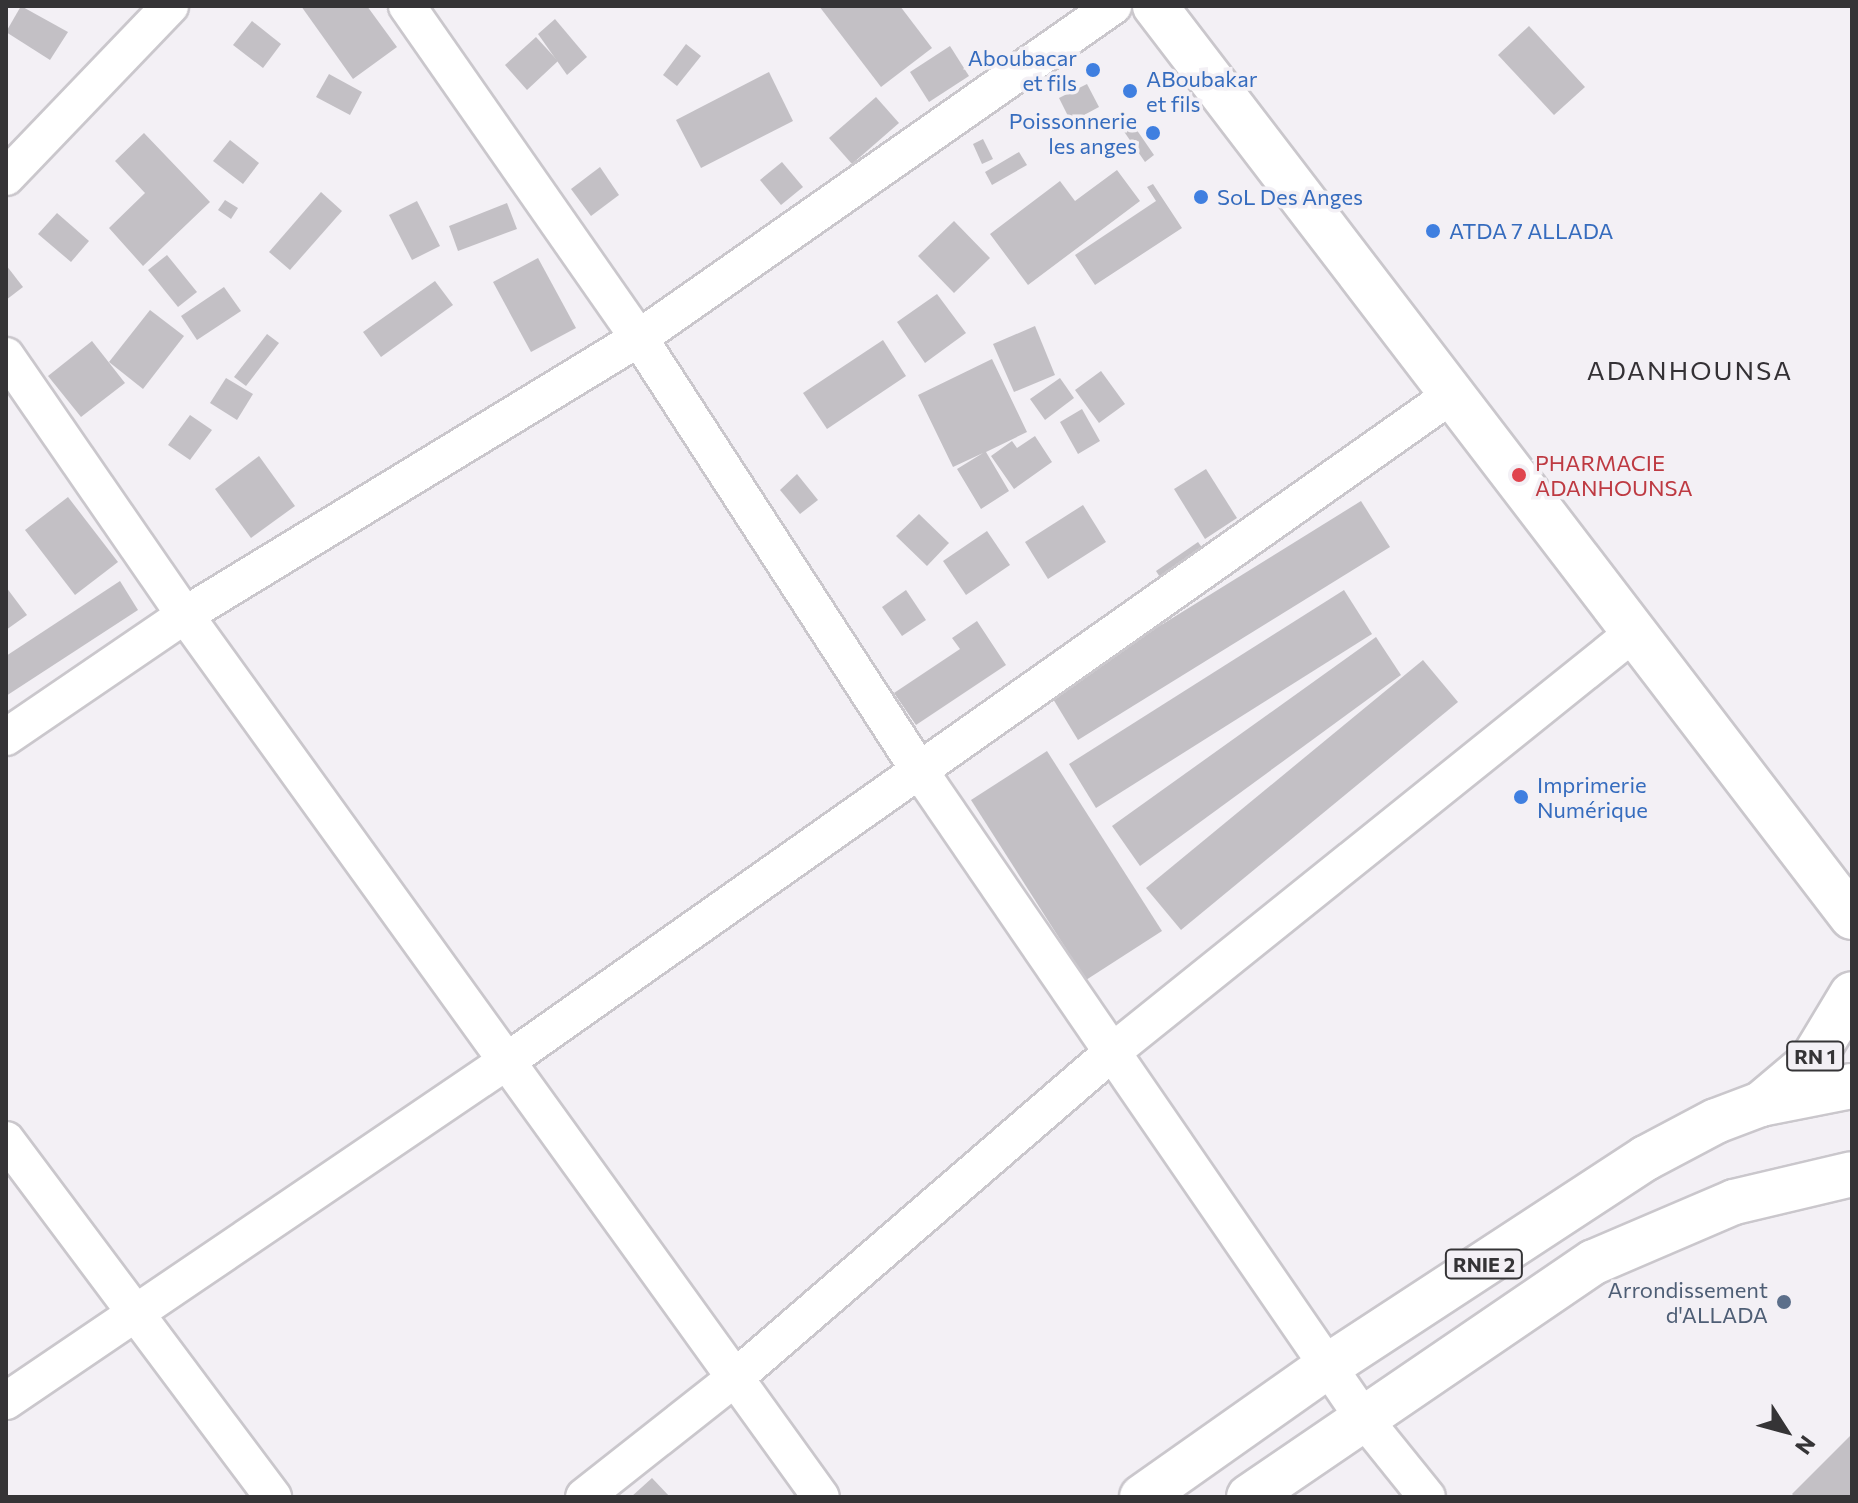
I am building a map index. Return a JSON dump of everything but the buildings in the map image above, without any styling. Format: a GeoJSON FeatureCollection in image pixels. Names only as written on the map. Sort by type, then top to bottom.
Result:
{"type":"FeatureCollection","features":[{"type":"Feature","properties":{"kind":"main road"},"geometry":{"type":"LineString","coordinates":[[1155,6],[1632,634],[1852,917]]}},
{"type":"Feature","properties":{"kind":"main road","name":"RN 1"},"geometry":{"type":"LineString","coordinates":[[1761,1104],[1811,1062],[1852,994]]}},
{"type":"Feature","properties":{"kind":"main road","name":"RNIE 2"},"geometry":{"type":"LineString","coordinates":[[1142,1497],[1328,1366],[1646,1158],[1716,1121],[1761,1104],[1852,1086]]}},
{"type":"Feature","properties":{"kind":"main road","name":"RNIE 2"},"geometry":{"type":"LineString","coordinates":[[1249,1497],[1594,1262],[1734,1202],[1852,1174]]}},
{"type":"Feature","properties":{"kind":"street"},"geometry":{"type":"LineString","coordinates":[[6,177],[170,6]]}},
{"type":"Feature","properties":{"kind":"street"},"geometry":{"type":"LineString","coordinates":[[407,6],[639,338],[919,770],[1364,1419],[1427,1497]]}},
{"type":"Feature","properties":{"kind":"street"},"geometry":{"type":"LineString","coordinates":[[6,737],[185,615],[639,338],[1113,6]]}},
{"type":"Feature","properties":{"kind":"street"},"geometry":{"type":"LineString","coordinates":[[6,356],[185,615],[821,1497]]}},
{"type":"Feature","properties":{"kind":"street"},"geometry":{"type":"LineString","coordinates":[[6,1401],[507,1061],[1450,396]]}},
{"type":"Feature","properties":{"kind":"street"},"geometry":{"type":"LineString","coordinates":[[584,1497],[736,1377],[1112,1052],[1632,634]]}},
{"type":"Feature","properties":{"kind":"street"},"geometry":{"type":"LineString","coordinates":[[6,1140],[273,1497]]}},
{"type":"Feature","properties":{"kind":"place","name":"Aboubacar et fils"},"geometry":{"type":"Point","coordinates":[1093,70]}},
{"type":"Feature","properties":{"kind":"place","name":"ABoubakar et fils"},"geometry":{"type":"Point","coordinates":[1130,91]}},
{"type":"Feature","properties":{"kind":"place","name":"Poissonnerie les anges"},"geometry":{"type":"Point","coordinates":[1153,133]}},
{"type":"Feature","properties":{"kind":"place","name":"SoL Des Anges"},"geometry":{"type":"Point","coordinates":[1201,197]}},
{"type":"Feature","properties":{"kind":"place","name":"ATDA 7 ALLADA"},"geometry":{"type":"Point","coordinates":[1433,231]}},
{"type":"Feature","properties":{"kind":"place","name":"PHARMACIE ADANHOUNSA"},"geometry":{"type":"Point","coordinates":[1519,475]}},
{"type":"Feature","properties":{"kind":"place","name":"Imprimerie Numérique"},"geometry":{"type":"Point","coordinates":[1521,797]}},
{"type":"Feature","properties":{"kind":"place","name":"Arrondissement d'ALLADA"},"geometry":{"type":"Point","coordinates":[1784,1302]}},
{"type":"Feature","properties":{"kind":"district","name":"ADANHOUNSA"},"geometry":{"type":"Point","coordinates":[1690,370]}}]}
